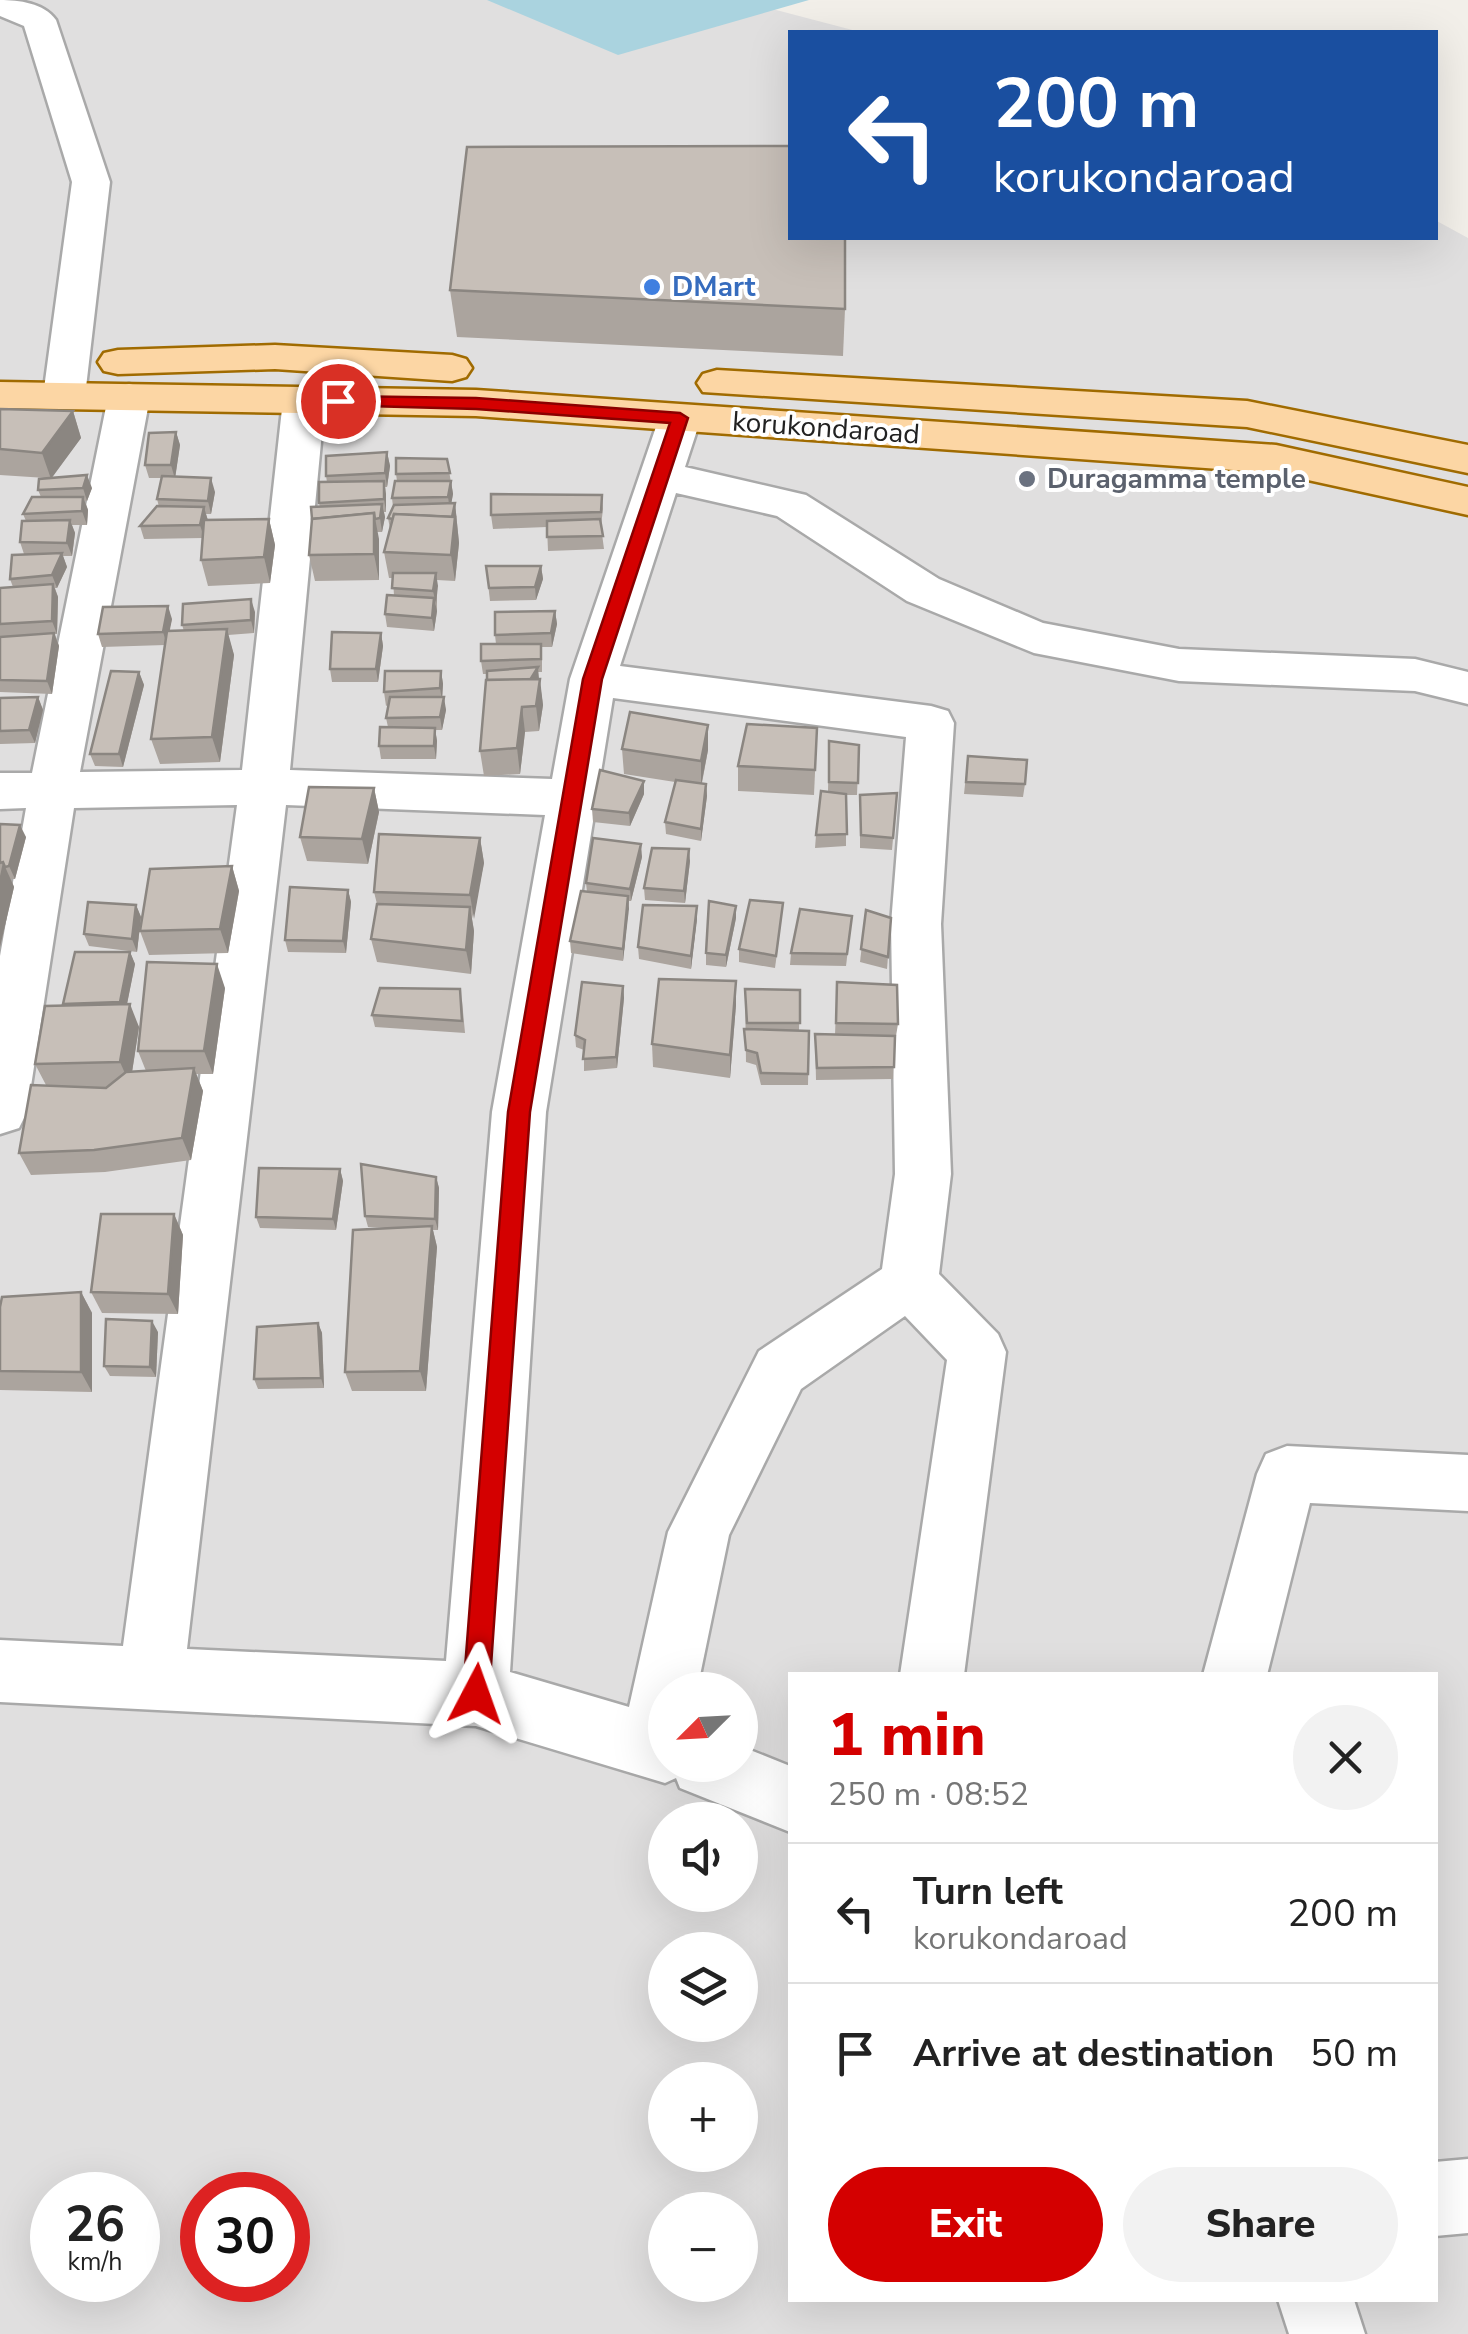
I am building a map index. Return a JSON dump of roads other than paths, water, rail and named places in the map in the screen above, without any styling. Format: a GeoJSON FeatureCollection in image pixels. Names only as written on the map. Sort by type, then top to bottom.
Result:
{"type":"FeatureCollection","features":[{"type":"Feature","properties":{"kind":"main road"},"geometry":{"type":"LineString","coordinates":[[0,365],[66,380],[274,358],[1247,414],[1468,458]]}},
{"type":"Feature","properties":{"kind":"main road","name":"korukondaroad"},"geometry":{"type":"LineString","coordinates":[[0,394],[66,380],[129,397],[476,404],[1276,459],[1468,502]]}},
{"type":"Feature","properties":{"kind":"street"},"geometry":{"type":"LineString","coordinates":[[0,4],[38,20],[91,182],[66,380]]}},
{"type":"Feature","properties":{"kind":"street"},"geometry":{"type":"LineString","coordinates":[[0,1112],[53,790],[129,397]]}},
{"type":"Feature","properties":{"kind":"street"},"geometry":{"type":"LineString","coordinates":[[151,1678],[264,787],[304,400]]}},
{"type":"Feature","properties":{"kind":"street"},"geometry":{"type":"LineString","coordinates":[[476,1694],[519,1112],[592,679],[680,418]]}},
{"type":"Feature","properties":{"kind":"street"},"geometry":{"type":"LineString","coordinates":[[660,476],[791,505],[923,590],[1034,637],[1179,665],[1415,675],[1468,688]]}},
{"type":"Feature","properties":{"kind":"street"},"geometry":{"type":"LineString","coordinates":[[592,679],[931,723],[916,924],[923,1174],[909,1282],[780,1370],[699,1532],[683,1672]]}},
{"type":"Feature","properties":{"kind":"street"},"geometry":{"type":"LineString","coordinates":[[0,791],[264,787],[572,798]]}},
{"type":"Feature","properties":{"kind":"street"},"geometry":{"type":"LineString","coordinates":[[909,1282],[977,1352],[932,1672]]}},
{"type":"Feature","properties":{"kind":"street"},"geometry":{"type":"LineString","coordinates":[[1236,1672],[1288,1474],[1468,1483]]}},
{"type":"Feature","properties":{"kind":"street"},"geometry":{"type":"LineString","coordinates":[[0,1671],[476,1694],[648,1746]]}},
{"type":"Feature","properties":{"kind":"street"},"geometry":{"type":"LineString","coordinates":[[746,1782],[788,1798]]}},
{"type":"Feature","properties":{"kind":"street"},"geometry":{"type":"LineString","coordinates":[[1438,2199],[1468,2196]]}},
{"type":"Feature","properties":{"kind":"street"},"geometry":{"type":"LineString","coordinates":[[1317,2302],[1327,2334]]}},
{"type":"Feature","properties":{"kind":"water"},"geometry":{"type":"Polygon","coordinates":[[[487,0],[809,0],[618,55],[487,0]]]}},
{"type":"Feature","properties":{"kind":"place","name":"DMart"},"geometry":{"type":"Point","coordinates":[652,287]}},
{"type":"Feature","properties":{"kind":"place","name":"Duragamma temple"},"geometry":{"type":"Point","coordinates":[1027,479]}}]}
